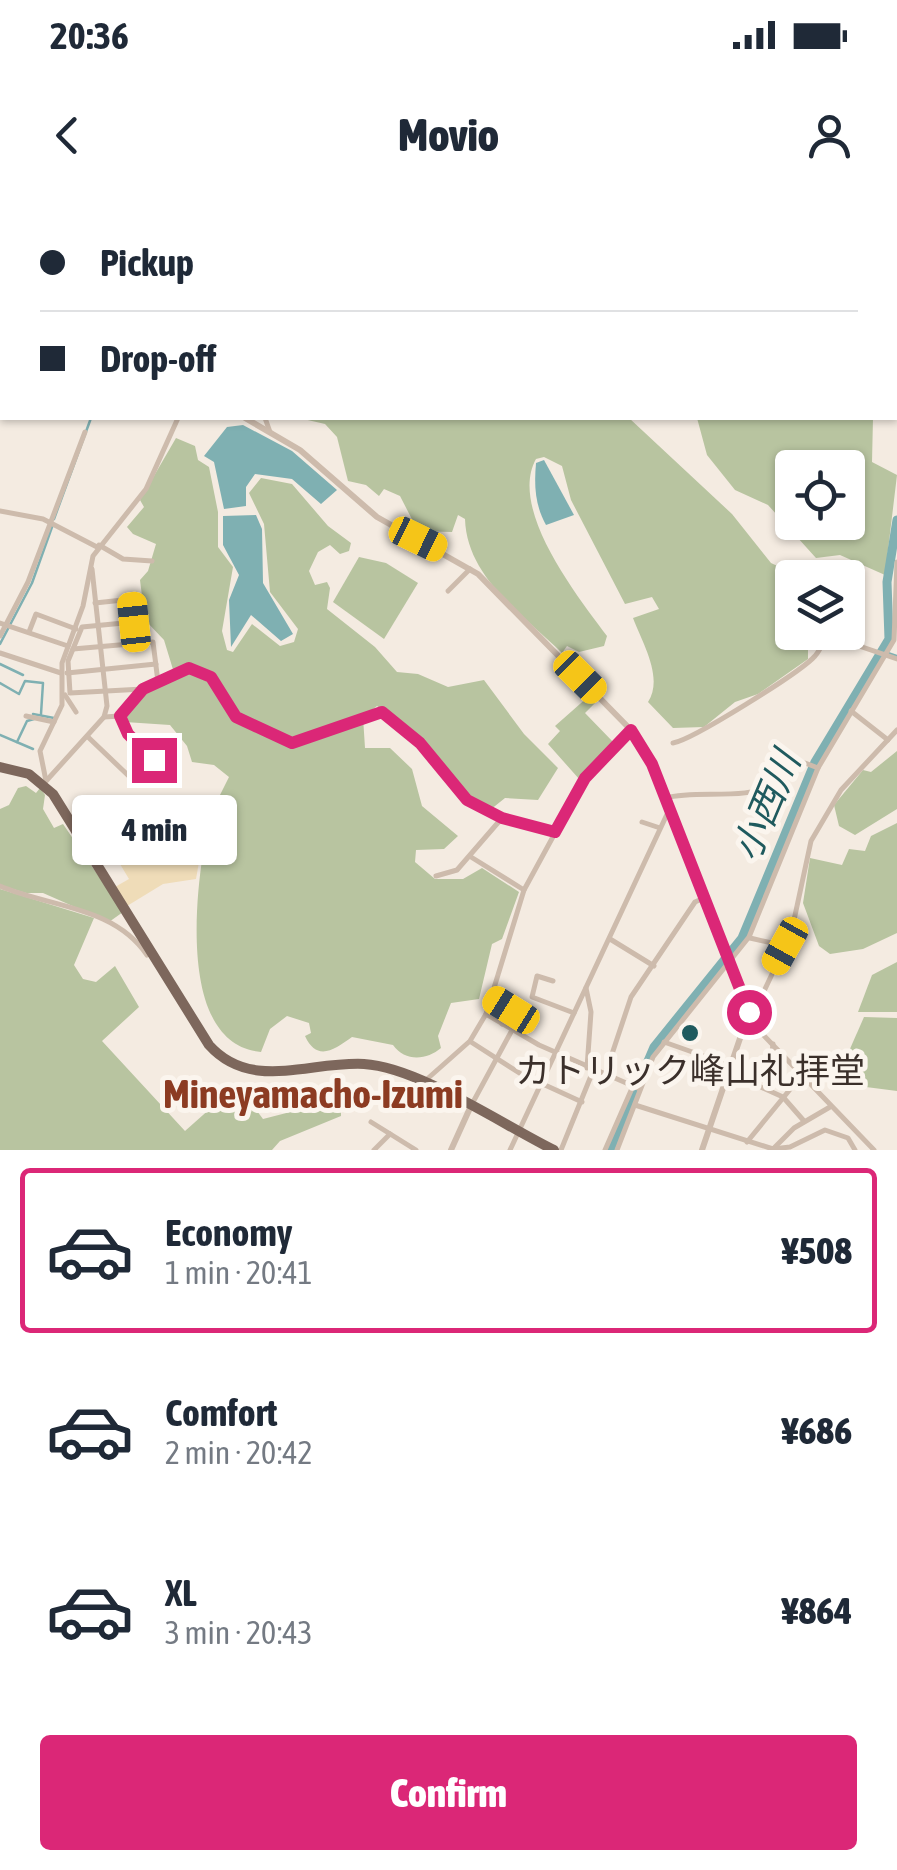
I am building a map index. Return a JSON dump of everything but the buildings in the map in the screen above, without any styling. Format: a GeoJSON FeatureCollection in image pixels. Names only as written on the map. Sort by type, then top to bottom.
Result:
{"type":"FeatureCollection","features":[{"type":"Feature","properties":{"kind":"main road"},"geometry":{"type":"LineString","coordinates":[[0,767],[29,774],[45,783],[209,1044],[235,1065],[272,1072],[363,1064],[424,1082],[558,1150]]}},
{"type":"Feature","properties":{"kind":"street"},"geometry":{"type":"LineString","coordinates":[[45,783],[40,751],[64,695],[64,673],[98,546],[123,522],[146,489],[177,420]]}},
{"type":"Feature","properties":{"kind":"street"},"geometry":{"type":"LineString","coordinates":[[248,420],[312,460],[378,517],[470,569],[631,730],[665,798],[748,1016],[874,1150]]}},
{"type":"Feature","properties":{"kind":"street"},"geometry":{"type":"LineString","coordinates":[[267,420],[270,432]]}},
{"type":"Feature","properties":{"kind":"street"},"geometry":{"type":"LineString","coordinates":[[0,636],[85,432]]}},
{"type":"Feature","properties":{"kind":"street"},"geometry":{"type":"LineString","coordinates":[[0,511],[50,522],[123,558],[152,561]]}},
{"type":"Feature","properties":{"kind":"street"},"geometry":{"type":"LineString","coordinates":[[606,1150],[653,1057],[731,964],[748,937],[818,768],[886,656],[897,628],[897,562]]}},
{"type":"Feature","properties":{"kind":"street"},"geometry":{"type":"LineString","coordinates":[[45,783],[104,716],[106,692],[91,566]]}},
{"type":"Feature","properties":{"kind":"street"},"geometry":{"type":"LineString","coordinates":[[448,591],[470,569]]}},
{"type":"Feature","properties":{"kind":"street"},"geometry":{"type":"LineString","coordinates":[[95,603],[132,599],[136,644]]}},
{"type":"Feature","properties":{"kind":"street"},"geometry":{"type":"LineString","coordinates":[[30,632],[36,614],[76,628]]}},
{"type":"Feature","properties":{"kind":"street"},"geometry":{"type":"LineString","coordinates":[[71,648],[82,627],[134,622]]}},
{"type":"Feature","properties":{"kind":"street"},"geometry":{"type":"LineString","coordinates":[[3,623],[71,648],[153,642],[158,682]]}},
{"type":"Feature","properties":{"kind":"street"},"geometry":{"type":"LineString","coordinates":[[673,743],[698,736],[737,706],[774,687],[817,655],[827,636],[897,659]]}},
{"type":"Feature","properties":{"kind":"street"},"geometry":{"type":"LineString","coordinates":[[0,654],[64,673],[156,664]]}},
{"type":"Feature","properties":{"kind":"street"},"geometry":{"type":"LineString","coordinates":[[64,673],[72,696],[143,689],[189,668],[199,671],[220,687],[236,717],[292,743],[382,712],[420,743],[467,800],[502,818],[555,832]]}},
{"type":"Feature","properties":{"kind":"street"},"geometry":{"type":"LineString","coordinates":[[104,716],[120,716],[143,689]]}},
{"type":"Feature","properties":{"kind":"street"},"geometry":{"type":"LineString","coordinates":[[64,695],[76,712]]}},
{"type":"Feature","properties":{"kind":"street"},"geometry":{"type":"LineString","coordinates":[[851,712],[888,740]]}},
{"type":"Feature","properties":{"kind":"street"},"geometry":{"type":"LineString","coordinates":[[26,716],[54,722]]}},
{"type":"Feature","properties":{"kind":"street"},"geometry":{"type":"LineString","coordinates":[[88,736],[134,781],[154,760],[128,734],[120,716]]}},
{"type":"Feature","properties":{"kind":"street"},"geometry":{"type":"LineString","coordinates":[[424,1082],[470,1041],[486,1014],[493,999],[503,948],[524,890],[585,778],[631,730]]}},
{"type":"Feature","properties":{"kind":"street"},"geometry":{"type":"LineString","coordinates":[[702,1150],[748,1016],[757,1006],[785,946],[811,841],[830,805],[897,730]]}},
{"type":"Feature","properties":{"kind":"street"},"geometry":{"type":"LineString","coordinates":[[665,798],[691,792],[736,794],[779,782],[805,763],[818,768]]}},
{"type":"Feature","properties":{"kind":"street"},"geometry":{"type":"LineString","coordinates":[[510,1150],[669,810]]}},
{"type":"Feature","properties":{"kind":"street"},"geometry":{"type":"LineString","coordinates":[[436,876],[458,870],[502,818]]}},
{"type":"Feature","properties":{"kind":"street"},"geometry":{"type":"LineString","coordinates":[[642,822],[660,828]]}},
{"type":"Feature","properties":{"kind":"street"},"geometry":{"type":"LineString","coordinates":[[471,856],[524,890]]}},
{"type":"Feature","properties":{"kind":"street"},"geometry":{"type":"LineString","coordinates":[[0,886],[49,898],[122,930],[135,937],[162,970]]}},
{"type":"Feature","properties":{"kind":"street"},"geometry":{"type":"LineString","coordinates":[[605,1075],[631,997],[696,902],[704,898]]}},
{"type":"Feature","properties":{"kind":"street"},"geometry":{"type":"LineString","coordinates":[[748,937],[785,946]]}},
{"type":"Feature","properties":{"kind":"street"},"geometry":{"type":"LineString","coordinates":[[609,938],[654,966]]}},
{"type":"Feature","properties":{"kind":"street"},"geometry":{"type":"LineString","coordinates":[[553,982],[537,976],[532,997],[574,1013]]}},
{"type":"Feature","properties":{"kind":"street"},"geometry":{"type":"LineString","coordinates":[[558,1150],[582,1102],[590,1069],[592,1012],[586,988]]}},
{"type":"Feature","properties":{"kind":"street"},"geometry":{"type":"LineString","coordinates":[[493,999],[511,1010],[502,1024]]}},
{"type":"Feature","properties":{"kind":"street"},"geometry":{"type":"LineString","coordinates":[[486,1014],[511,1032],[636,1088]]}},
{"type":"Feature","properties":{"kind":"street"},"geometry":{"type":"LineString","coordinates":[[450,1150],[511,1032]]}},
{"type":"Feature","properties":{"kind":"street"},"geometry":{"type":"LineString","coordinates":[[470,1041],[582,1102]]}},
{"type":"Feature","properties":{"kind":"street"},"geometry":{"type":"LineString","coordinates":[[768,1089],[774,1041]]}},
{"type":"Feature","properties":{"kind":"street"},"geometry":{"type":"LineString","coordinates":[[664,1042],[768,1089],[783,1098],[804,1122]]}},
{"type":"Feature","properties":{"kind":"street"},"geometry":{"type":"LineString","coordinates":[[744,1145],[801,1076]]}},
{"type":"Feature","properties":{"kind":"street"},"geometry":{"type":"LineString","coordinates":[[616,1150],[622,1122],[635,1106],[636,1088]]}},
{"type":"Feature","properties":{"kind":"street"},"geometry":{"type":"LineString","coordinates":[[635,1106],[744,1145],[790,1147],[825,1130],[848,1138],[855,1150]]}},
{"type":"Feature","properties":{"kind":"street"},"geometry":{"type":"LineString","coordinates":[[773,1149],[804,1122],[830,1107]]}},
{"type":"Feature","properties":{"kind":"street"},"geometry":{"type":"LineString","coordinates":[[371,1122],[416,1150]]}},
{"type":"Feature","properties":{"kind":"street"},"geometry":{"type":"LineString","coordinates":[[374,1150],[390,1134]]}},
{"type":"Feature","properties":{"kind":"green space"},"geometry":{"type":"Polygon","coordinates":[[[308,420],[631,420],[732,514],[775,565],[775,650],[808,650],[808,659],[758,694],[735,702],[704,727],[673,728],[648,702],[653,671],[633,618],[659,609],[652,597],[625,604],[571,500],[562,466],[544,457],[536,459],[530,479],[531,502],[550,552],[607,636],[604,646],[579,652],[567,646],[562,653],[486,577],[468,540],[465,519],[458,515],[452,532],[418,531],[400,496],[384,489],[379,496],[366,485],[348,481],[337,437],[325,424],[308,420]]]}},
{"type":"Feature","properties":{"kind":"green space"},"geometry":{"type":"Polygon","coordinates":[[[698,420],[873,420],[872,462],[897,475],[885,575],[865,566],[865,560],[840,555],[816,558],[800,540],[865,540],[865,450],[775,450],[775,513],[768,505],[735,490],[707,455],[698,420]]]}},
{"type":"Feature","properties":{"kind":"green space"},"geometry":{"type":"Polygon","coordinates":[[[176,438],[195,446],[198,460],[209,467],[218,512],[218,547],[233,567],[222,631],[227,650],[233,652],[252,624],[280,646],[294,642],[298,629],[270,592],[264,524],[249,493],[261,478],[292,484],[328,526],[351,543],[349,551],[340,554],[330,545],[318,552],[309,571],[315,585],[327,582],[330,588],[327,609],[375,647],[397,672],[418,674],[448,687],[484,680],[524,734],[558,768],[538,800],[505,798],[490,810],[468,798],[442,771],[423,741],[377,706],[363,717],[365,748],[390,748],[412,769],[422,806],[458,836],[444,849],[416,850],[415,862],[435,879],[463,879],[482,868],[519,892],[502,939],[492,944],[479,999],[451,1003],[438,1036],[441,1048],[429,1055],[410,1057],[393,1045],[352,1037],[320,1051],[305,1036],[311,1033],[309,1023],[287,1016],[270,1029],[261,1052],[236,1044],[218,1027],[206,1003],[200,974],[197,912],[202,860],[169,845],[126,837],[156,829],[182,832],[189,811],[204,798],[218,799],[229,777],[214,765],[192,762],[187,746],[170,725],[125,722],[123,716],[146,691],[175,676],[164,640],[145,620],[140,580],[148,571],[156,544],[133,534],[127,527],[144,507],[140,500],[176,438]]]}},
{"type":"Feature","properties":{"kind":"green space"},"geometry":{"type":"Polygon","coordinates":[[[359,557],[386,563],[418,583],[384,639],[333,602],[359,557]]]}},
{"type":"Feature","properties":{"kind":"green space"},"geometry":{"type":"Polygon","coordinates":[[[589,696],[595,703],[585,713],[615,744],[580,780],[548,744],[560,731],[555,726],[589,696]]]}},
{"type":"Feature","properties":{"kind":"green space"},"geometry":{"type":"Polygon","coordinates":[[[897,751],[897,809],[855,835],[839,826],[834,805],[863,770],[871,772],[897,751]]]}},
{"type":"Feature","properties":{"kind":"green space"},"geometry":{"type":"Polygon","coordinates":[[[26,786],[36,793],[40,788],[45,795],[43,809],[54,828],[63,824],[123,912],[109,922],[43,893],[26,893],[0,885],[0,809],[9,805],[18,788],[26,786]]]}},
{"type":"Feature","properties":{"kind":"green space"},"geometry":{"type":"Polygon","coordinates":[[[897,823],[897,933],[863,949],[830,954],[819,946],[803,903],[810,858],[842,865],[849,849],[865,851],[871,836],[897,823]]]}},
{"type":"Feature","properties":{"kind":"green space"},"geometry":{"type":"Polygon","coordinates":[[[0,889],[94,918],[74,965],[83,979],[96,982],[115,966],[139,1007],[102,1041],[185,1131],[221,1099],[257,1111],[263,1119],[298,1110],[300,1100],[315,1098],[315,1111],[341,1108],[341,1116],[280,1141],[272,1150],[0,1150],[0,889]]]}},
{"type":"Feature","properties":{"kind":"green space"},"geometry":{"type":"Polygon","coordinates":[[[897,962],[897,1012],[858,1012],[872,975],[897,962]]]}},
{"type":"Feature","properties":{"kind":"green space"},"geometry":{"type":"Polygon","coordinates":[[[864,1017],[897,1018],[897,1091],[835,1083],[864,1017]]]}},
{"type":"Feature","properties":{"kind":"sand"},"geometry":{"type":"Polygon","coordinates":[[[119,837],[169,848],[199,862],[196,879],[163,884],[127,906],[115,887],[129,879],[120,864],[119,837]]]}},
{"type":"Feature","properties":{"kind":"water"},"geometry":{"type":"Polygon","coordinates":[[[243,425],[292,451],[337,490],[321,504],[292,479],[255,474],[246,487],[246,506],[224,509],[214,462],[204,456],[227,427],[243,425]]]}},
{"type":"Feature","properties":{"kind":"water"},"geometry":{"type":"Polygon","coordinates":[[[544,460],[574,515],[546,525],[535,487],[536,463],[544,460]]]}},
{"type":"Feature","properties":{"kind":"water"},"geometry":{"type":"Polygon","coordinates":[[[256,515],[262,529],[263,583],[293,634],[281,641],[251,615],[231,647],[229,600],[239,575],[223,545],[223,516],[256,515]]]}},
{"type":"Feature","properties":{"kind":"water"},"geometry":{"type":"Polygon","coordinates":[[[96,801],[110,812],[113,864],[78,818],[96,801]]]}},
{"type":"Feature","properties":{"kind":"waterway"},"geometry":{"type":"LineString","coordinates":[[54,519],[90,420]]}},
{"type":"Feature","properties":{"kind":"waterway","name":"小西川"},"geometry":{"type":"LineString","coordinates":[[610,1150],[654,1047],[742,938],[815,762],[889,639],[887,582],[897,520]]}},
{"type":"Feature","properties":{"kind":"waterway"},"geometry":{"type":"LineString","coordinates":[[0,644],[32,583],[52,527]]}},
{"type":"Feature","properties":{"kind":"waterway"},"geometry":{"type":"LineString","coordinates":[[882,651],[897,656]]}},
{"type":"Feature","properties":{"kind":"waterway"},"geometry":{"type":"LineString","coordinates":[[0,664],[23,675]]}},
{"type":"Feature","properties":{"kind":"waterway"},"geometry":{"type":"LineString","coordinates":[[0,683],[19,694],[25,681],[43,683],[41,714]]}},
{"type":"Feature","properties":{"kind":"waterway"},"geometry":{"type":"LineString","coordinates":[[33,714],[54,718]]}},
{"type":"Feature","properties":{"kind":"waterway"},"geometry":{"type":"LineString","coordinates":[[17,742],[27,721],[34,719]]}},
{"type":"Feature","properties":{"kind":"waterway"},"geometry":{"type":"LineString","coordinates":[[0,735],[33,749]]}},
{"type":"Feature","properties":{"kind":"place","name":"カトリック峰山礼拝堂"},"geometry":{"type":"Point","coordinates":[690,1033]}},
{"type":"Feature","properties":{"kind":"district","name":"Mineyamacho-Izumi"},"geometry":{"type":"Point","coordinates":[313,1093]}},
{"type":"Feature","properties":{"kind":"route"},"geometry":{"type":"LineString","coordinates":[[154,760],[128,734],[120,716],[138,700],[143,689],[189,668],[211,677],[236,717],[292,743],[382,712],[420,743],[440,772],[467,800],[502,818],[555,832],[585,778],[631,730],[652,764],[749,1012]]}}]}
